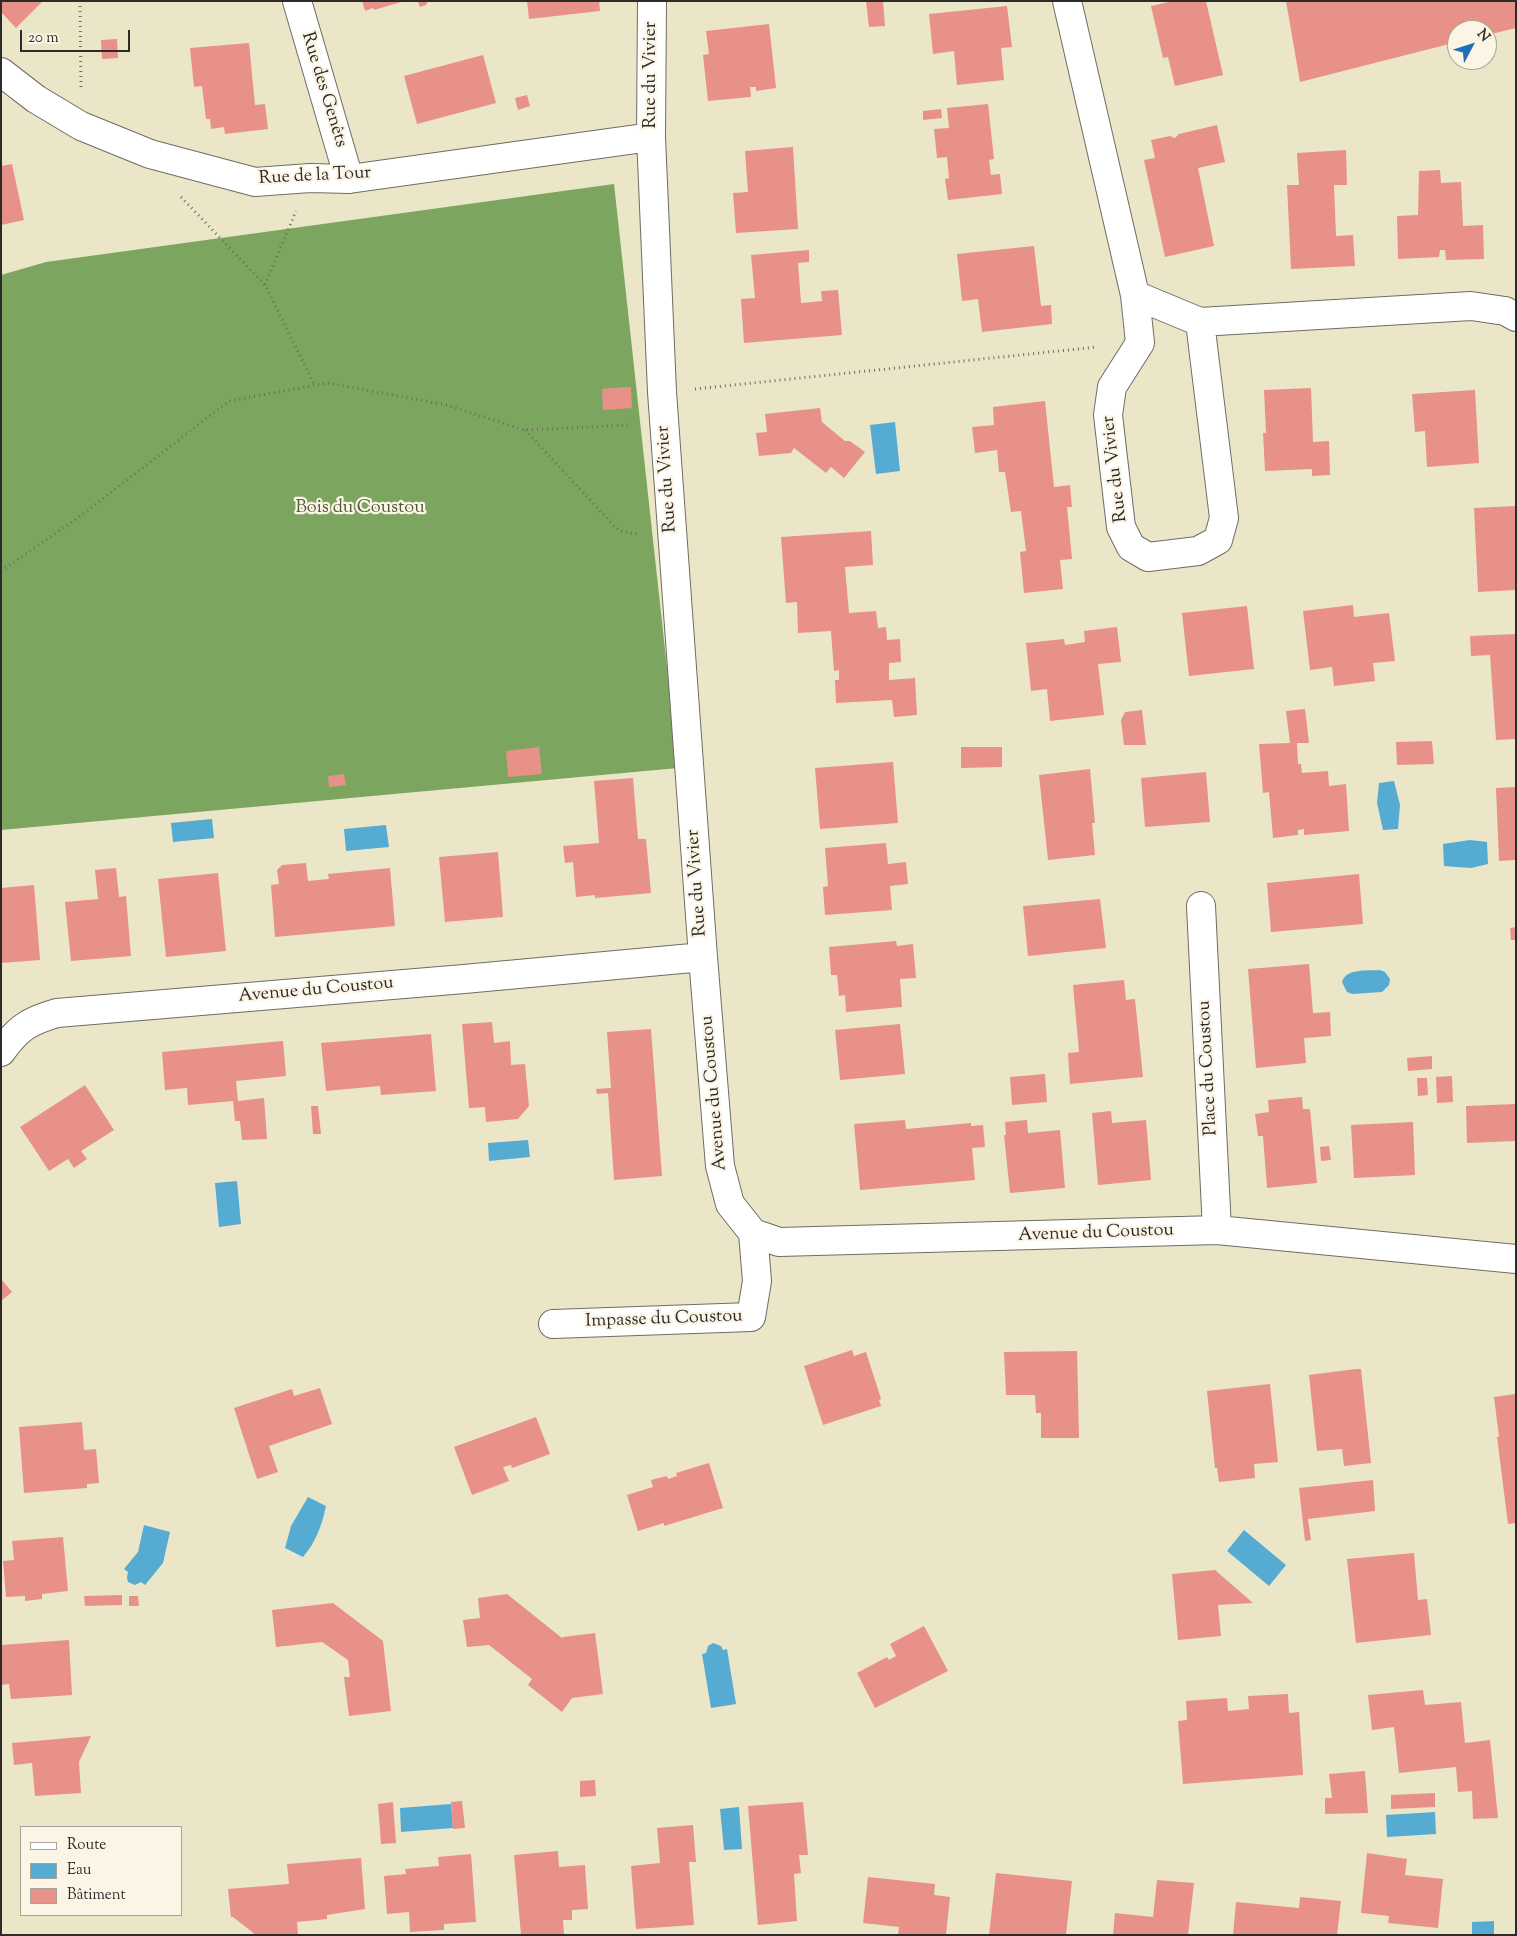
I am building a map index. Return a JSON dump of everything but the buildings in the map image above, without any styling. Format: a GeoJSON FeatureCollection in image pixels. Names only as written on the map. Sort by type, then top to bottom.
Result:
{"type":"FeatureCollection","features":[{"type":"Feature","properties":{"kind":"street","name":"Rue des Genêts"},"geometry":{"type":"LineString","coordinates":[[297,1],[349,178]]}},
{"type":"Feature","properties":{"kind":"street","name":"Rue du Vivier"},"geometry":{"type":"LineString","coordinates":[[652,1],[652,137],[662,392],[703,957]]}},
{"type":"Feature","properties":{"kind":"street"},"geometry":{"type":"LineString","coordinates":[[1067,1],[1135,295],[1140,343]]}},
{"type":"Feature","properties":{"kind":"street","name":"Rue de la Tour"},"geometry":{"type":"LineString","coordinates":[[1,72],[36,99],[81,126],[150,154],[254,182],[310,178],[349,178],[652,137]]}},
{"type":"Feature","properties":{"kind":"street"},"geometry":{"type":"LineString","coordinates":[[1135,295],[1200,322],[1471,306],[1505,311],[1516,317]]}},
{"type":"Feature","properties":{"kind":"street","name":"Rue du Vivier"},"geometry":{"type":"LineString","coordinates":[[1140,343],[1112,387],[1108,415],[1121,527],[1131,547],[1148,557],[1198,551],[1218,540],[1224,518],[1200,322]]}},
{"type":"Feature","properties":{"kind":"street","name":"Place du Coustou"},"geometry":{"type":"LineString","coordinates":[[1201,906],[1217,1230]]}},
{"type":"Feature","properties":{"kind":"street","name":"Avenue du Coustou"},"geometry":{"type":"LineString","coordinates":[[1,1052],[14,1033],[37,1019],[57,1013],[703,957],[720,1166],[730,1204],[752,1233],[779,1242],[1217,1230],[1516,1259]]}},
{"type":"Feature","properties":{"kind":"street","name":"Impasse du Coustou"},"geometry":{"type":"LineString","coordinates":[[553,1324],[751,1317],[757,1281],[752,1233]]}},
{"type":"Feature","properties":{"kind":"path"},"geometry":{"type":"LineString","coordinates":[[80,1],[81,126]]}},
{"type":"Feature","properties":{"kind":"path"},"geometry":{"type":"LineString","coordinates":[[265,284],[310,178]]}},
{"type":"Feature","properties":{"kind":"path"},"geometry":{"type":"LineString","coordinates":[[178,195],[265,284],[315,386]]}},
{"type":"Feature","properties":{"kind":"path"},"geometry":{"type":"LineString","coordinates":[[662,392],[1140,343]]}},
{"type":"Feature","properties":{"kind":"path"},"geometry":{"type":"LineString","coordinates":[[1,571],[79,517],[228,400],[326,383],[447,405],[524,430],[664,424]]}},
{"type":"Feature","properties":{"kind":"path"},"geometry":{"type":"LineString","coordinates":[[524,430],[619,532],[672,539]]}},
{"type":"Feature","properties":{"kind":"green space","name":"Bois du Coustou"},"geometry":{"type":"Polygon","coordinates":[[[614,184],[678,768],[1,830],[1,275],[46,262],[614,184]]]}},
{"type":"Feature","properties":{"kind":"water"},"geometry":{"type":"Polygon","coordinates":[[[895,422],[900,471],[876,474],[870,425],[895,422]]]}},
{"type":"Feature","properties":{"kind":"water"},"geometry":{"type":"Polygon","coordinates":[[[1394,781],[1400,805],[1398,829],[1383,830],[1377,803],[1379,783],[1394,781]]]}},
{"type":"Feature","properties":{"kind":"water"},"geometry":{"type":"Polygon","coordinates":[[[212,819],[214,838],[173,842],[171,823],[212,819]]]}},
{"type":"Feature","properties":{"kind":"water"},"geometry":{"type":"Polygon","coordinates":[[[386,825],[389,847],[346,851],[344,829],[386,825]]]}},
{"type":"Feature","properties":{"kind":"water"},"geometry":{"type":"Polygon","coordinates":[[[1470,840],[1487,842],[1488,864],[1471,868],[1444,866],[1443,844],[1470,840]]]}},
{"type":"Feature","properties":{"kind":"water"},"geometry":{"type":"Polygon","coordinates":[[[1380,970],[1385,972],[1390,979],[1389,985],[1382,992],[1352,994],[1347,992],[1342,982],[1352,972],[1380,970]]]}},
{"type":"Feature","properties":{"kind":"water"},"geometry":{"type":"Polygon","coordinates":[[[528,1140],[530,1157],[489,1161],[488,1143],[528,1140]]]}},
{"type":"Feature","properties":{"kind":"water"},"geometry":{"type":"Polygon","coordinates":[[[237,1181],[241,1224],[219,1227],[215,1183],[237,1181]]]}},
{"type":"Feature","properties":{"kind":"water"},"geometry":{"type":"Polygon","coordinates":[[[308,1497],[326,1506],[318,1533],[303,1557],[285,1548],[291,1526],[308,1497]]]}},
{"type":"Feature","properties":{"kind":"water"},"geometry":{"type":"Polygon","coordinates":[[[144,1525],[170,1532],[163,1563],[145,1585],[141,1582],[135,1585],[128,1582],[128,1572],[124,1569],[138,1552],[144,1525]]]}},
{"type":"Feature","properties":{"kind":"water"},"geometry":{"type":"Polygon","coordinates":[[[1244,1530],[1286,1565],[1269,1586],[1227,1551],[1244,1530]]]}},
{"type":"Feature","properties":{"kind":"water"},"geometry":{"type":"Polygon","coordinates":[[[713,1643],[721,1646],[723,1650],[727,1649],[736,1704],[711,1708],[702,1654],[706,1653],[708,1646],[713,1643]]]}},
{"type":"Feature","properties":{"kind":"water"},"geometry":{"type":"Polygon","coordinates":[[[451,1804],[453,1828],[401,1832],[400,1808],[451,1804]]]}},
{"type":"Feature","properties":{"kind":"water"},"geometry":{"type":"Polygon","coordinates":[[[739,1807],[742,1849],[724,1850],[720,1809],[739,1807]]]}},
{"type":"Feature","properties":{"kind":"water"},"geometry":{"type":"Polygon","coordinates":[[[1435,1812],[1436,1834],[1387,1837],[1386,1815],[1435,1812]]]}},
{"type":"Feature","properties":{"kind":"water"},"geometry":{"type":"Polygon","coordinates":[[[1494,1921],[1494,1935],[1472,1935],[1472,1922],[1494,1921]]]}}]}
